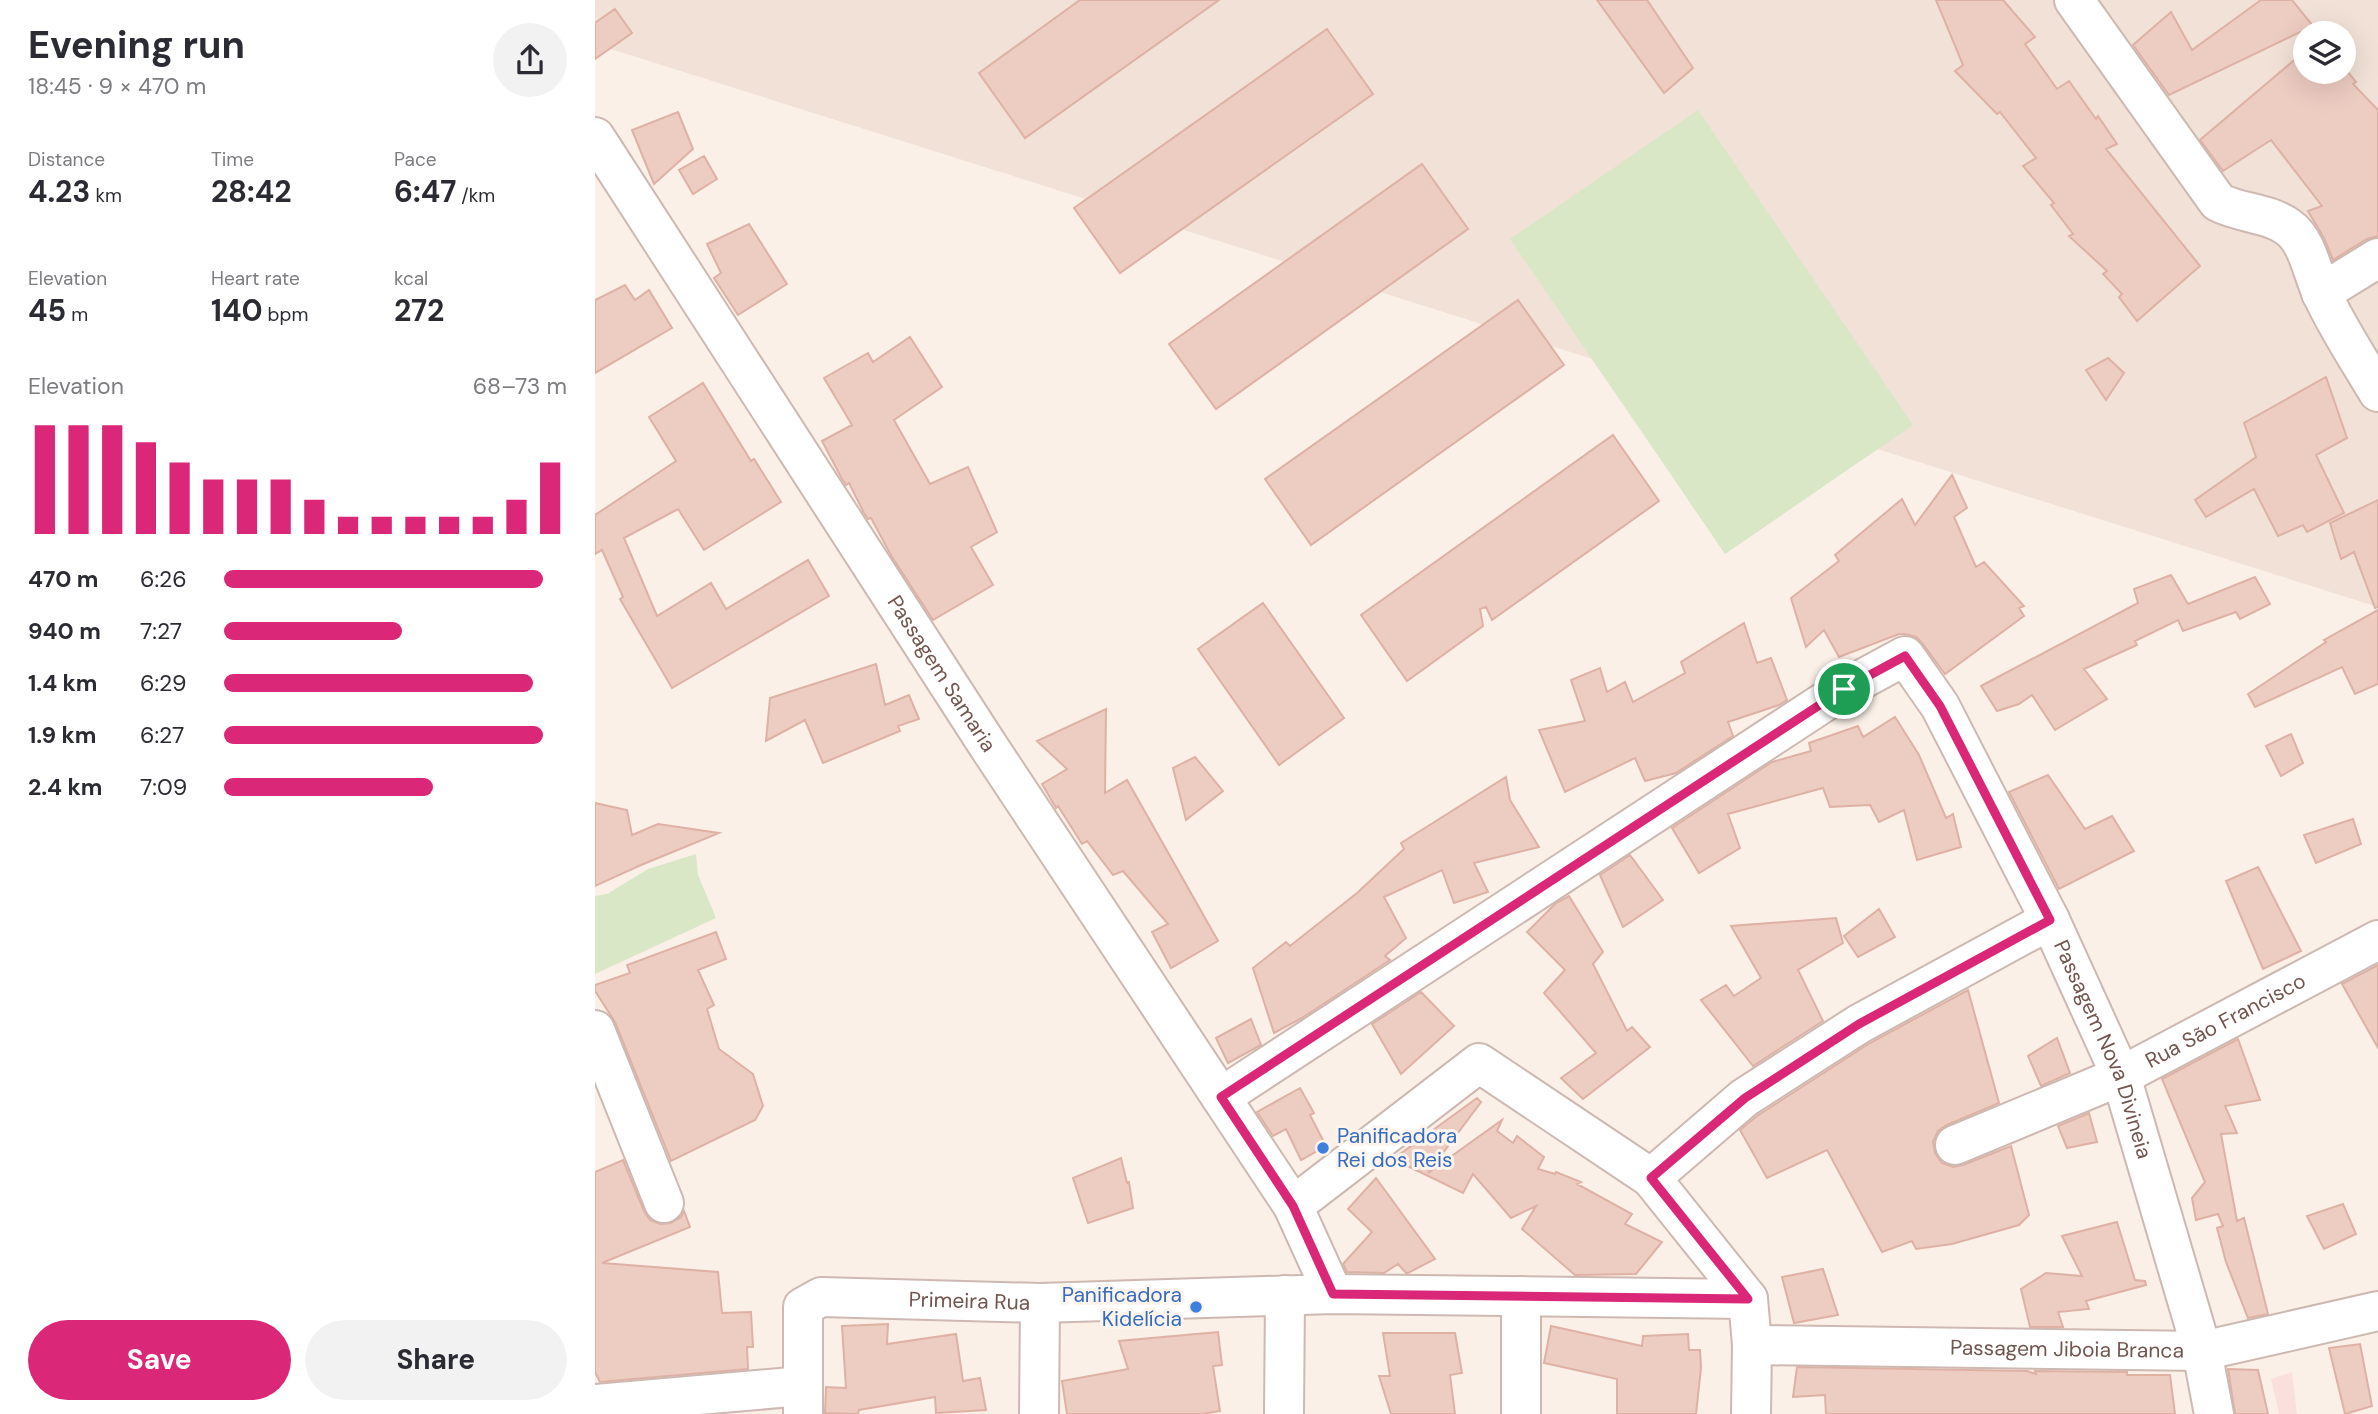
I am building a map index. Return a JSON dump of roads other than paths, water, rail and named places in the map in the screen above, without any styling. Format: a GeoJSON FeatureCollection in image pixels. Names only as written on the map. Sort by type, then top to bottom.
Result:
{"type":"FeatureCollection","features":[{"type":"Feature","properties":{"kind":"street"},"geometry":{"type":"LineString","coordinates":[[2074,0],[2218,202],[2229,208],[2271,217],[2291,229],[2307,257],[2321,293],[2378,392]]}},
{"type":"Feature","properties":{"kind":"street","name":"Passagem Samaria"},"geometry":{"type":"LineString","coordinates":[[595,137],[989,747],[1293,1206],[1333,1294]]}},
{"type":"Feature","properties":{"kind":"street"},"geometry":{"type":"LineString","coordinates":[[2321,293],[2378,258]]}},
{"type":"Feature","properties":{"kind":"street","name":"Passagem Nova Divineia"},"geometry":{"type":"LineString","coordinates":[[1221,1097],[1844,689],[1905,656],[1940,706],[2050,920],[2121,1076],[2201,1351],[2214,1414]]}},
{"type":"Feature","properties":{"kind":"street"},"geometry":{"type":"LineString","coordinates":[[1651,1178],[1745,1098],[1836,1039],[1935,981],[2050,920]]}},
{"type":"Feature","properties":{"kind":"street","name":"Rua São Francisco"},"geometry":{"type":"LineString","coordinates":[[1955,1145],[2121,1076],[2378,940]]}},
{"type":"Feature","properties":{"kind":"street"},"geometry":{"type":"LineString","coordinates":[[595,1030],[664,1203]]}},
{"type":"Feature","properties":{"kind":"street"},"geometry":{"type":"LineString","coordinates":[[1293,1206],[1479,1063],[1651,1178],[1748,1299],[1752,1345],[1751,1414]]}},
{"type":"Feature","properties":{"kind":"street","name":"Primeira Rua"},"geometry":{"type":"LineString","coordinates":[[803,1400],[803,1307],[821,1297],[1040,1303],[1333,1294],[1748,1299]]}},
{"type":"Feature","properties":{"kind":"street"},"geometry":{"type":"LineString","coordinates":[[1284,1414],[1285,1295]]}},
{"type":"Feature","properties":{"kind":"street"},"geometry":{"type":"LineString","coordinates":[[1521,1296],[1521,1414]]}},
{"type":"Feature","properties":{"kind":"street"},"geometry":{"type":"LineString","coordinates":[[1039,1414],[1040,1303]]}},
{"type":"Feature","properties":{"kind":"street","name":"Passagem Jiboia Branca"},"geometry":{"type":"LineString","coordinates":[[1752,1345],[2201,1351],[2378,1311]]}},
{"type":"Feature","properties":{"kind":"street"},"geometry":{"type":"LineString","coordinates":[[595,1404],[803,1400]]}},
{"type":"Feature","properties":{"kind":"place","name":"Panificadora Rei dos Reis"},"geometry":{"type":"Point","coordinates":[1323,1148]}},
{"type":"Feature","properties":{"kind":"place","name":"Panificadora Kidelícia"},"geometry":{"type":"Point","coordinates":[1196,1307]}}]}
